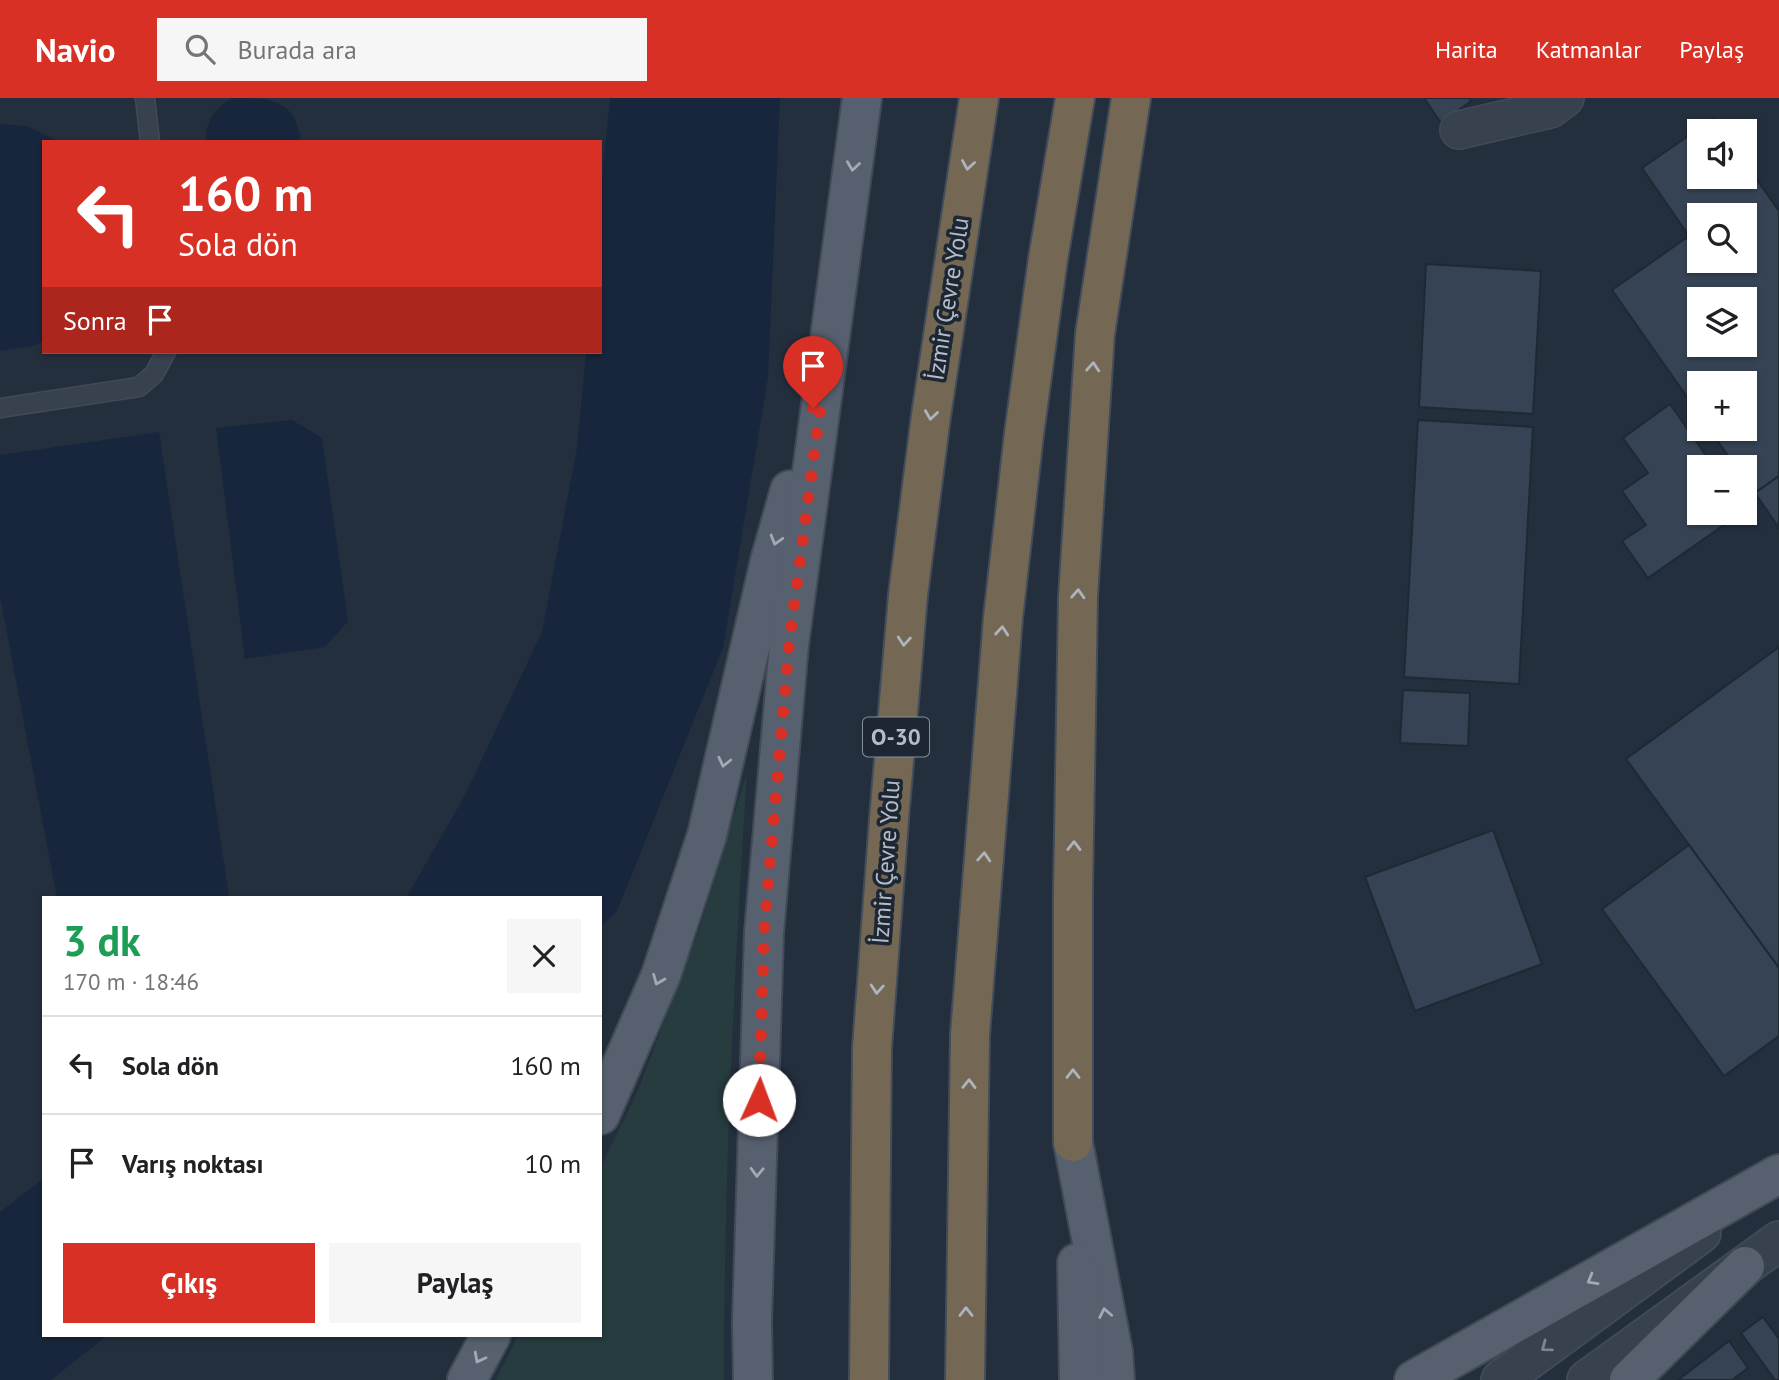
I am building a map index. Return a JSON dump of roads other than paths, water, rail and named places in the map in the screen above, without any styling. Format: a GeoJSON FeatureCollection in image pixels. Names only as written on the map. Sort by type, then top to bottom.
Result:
{"type":"FeatureCollection","features":[{"type":"Feature","properties":{"kind":"highway","name":"İzmir Çevre Yolu"},"geometry":{"type":"LineString","coordinates":[[869,1380],[872,1048],[888,819],[912,567],[931,416],[979,98]]}},
{"type":"Feature","properties":{"kind":"highway"},"geometry":{"type":"LineString","coordinates":[[965,1380],[970,1034],[1003,618],[1035,353],[1075,98]]}},
{"type":"Feature","properties":{"kind":"highway"},"geometry":{"type":"LineString","coordinates":[[1073,1142],[1073,892],[1078,597],[1095,334],[1131,98]]}},
{"type":"Feature","properties":{"kind":"main road"},"geometry":{"type":"LineString","coordinates":[[754,1380],[752,1322],[764,933],[789,644],[862,98]]}},
{"type":"Feature","properties":{"kind":"main road"},"geometry":{"type":"LineString","coordinates":[[602,1110],[661,975],[706,835],[770,561],[827,357]]}},
{"type":"Feature","properties":{"kind":"main road"},"geometry":{"type":"LineString","coordinates":[[1073,1142],[1079,1380]]}},
{"type":"Feature","properties":{"kind":"main road"},"geometry":{"type":"LineString","coordinates":[[1073,1142],[1113,1352],[1115,1380]]}},
{"type":"Feature","properties":{"kind":"main road"},"geometry":{"type":"LineString","coordinates":[[1414,1380],[1779,1175]]}},
{"type":"Feature","properties":{"kind":"main road"},"geometry":{"type":"LineString","coordinates":[[1629,1380],[1745,1266]]}},
{"type":"Feature","properties":{"kind":"main road"},"geometry":{"type":"LineString","coordinates":[[467,1380],[490,1337]]}},
{"type":"Feature","properties":{"kind":"street"},"geometry":{"type":"LineString","coordinates":[[1459,130],[1550,109],[1565,98]]}},
{"type":"Feature","properties":{"kind":"street"},"geometry":{"type":"LineString","coordinates":[[1501,1380],[1779,1175]]}},
{"type":"Feature","properties":{"kind":"street"},"geometry":{"type":"LineString","coordinates":[[1587,1380],[1779,1241]]}},
{"type":"Feature","properties":{"kind":"lane"},"geometry":{"type":"LineString","coordinates":[[145,98],[150,140]]}},
{"type":"Feature","properties":{"kind":"lane"},"geometry":{"type":"LineString","coordinates":[[0,408],[139,387],[154,374],[165,354]]}},
{"type":"Feature","properties":{"kind":"water"},"geometry":{"type":"Polygon","coordinates":[[[232,98],[269,100],[279,104],[293,117],[301,140],[206,140],[212,116],[232,98]]]}},
{"type":"Feature","properties":{"kind":"water"},"geometry":{"type":"Polygon","coordinates":[[[610,98],[780,98],[768,377],[723,648],[617,911],[602,925],[602,896],[407,896],[464,797],[542,632],[577,448],[586,354],[602,354],[602,179],[610,98]]]}},
{"type":"Feature","properties":{"kind":"water"},"geometry":{"type":"Polygon","coordinates":[[[0,124],[27,126],[56,140],[42,140],[42,342],[0,351],[0,124]]]}},
{"type":"Feature","properties":{"kind":"water"},"geometry":{"type":"Polygon","coordinates":[[[292,420],[322,438],[348,621],[325,647],[245,659],[216,428],[292,420]]]}},
{"type":"Feature","properties":{"kind":"water"},"geometry":{"type":"Polygon","coordinates":[[[159,432],[229,896],[57,896],[0,596],[0,455],[159,432]]]}},
{"type":"Feature","properties":{"kind":"water"},"geometry":{"type":"Polygon","coordinates":[[[42,1180],[42,1337],[105,1337],[51,1380],[0,1380],[0,1212],[42,1180]]]}}]}
